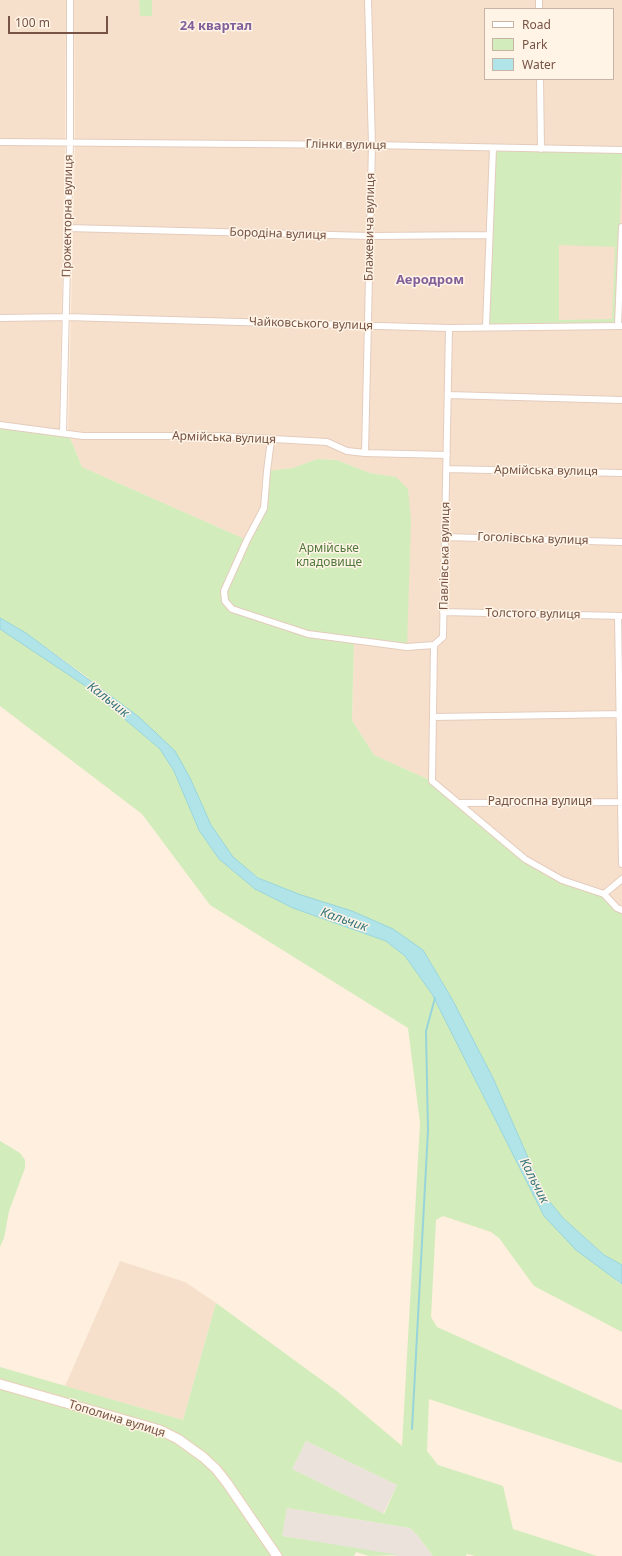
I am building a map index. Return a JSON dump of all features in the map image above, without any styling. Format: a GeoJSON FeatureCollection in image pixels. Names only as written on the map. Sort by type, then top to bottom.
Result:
{"type":"FeatureCollection","features":[{"type":"Feature","properties":{"kind":"main road","name":"Тополина вулиця"},"geometry":{"type":"LineString","coordinates":[[0,1384],[160,1430],[184,1443],[216,1469],[277,1556]]}},
{"type":"Feature","properties":{"kind":"street","name":"Прожекторна вулиця"},"geometry":{"type":"LineString","coordinates":[[63,432],[70,143],[70,0]]}},
{"type":"Feature","properties":{"kind":"street","name":"Блажевича вулиця"},"geometry":{"type":"LineString","coordinates":[[365,454],[372,145],[368,0]]}},
{"type":"Feature","properties":{"kind":"street"},"geometry":{"type":"LineString","coordinates":[[540,80],[541,149]]}},
{"type":"Feature","properties":{"kind":"street","name":"Глінки вулиця"},"geometry":{"type":"LineString","coordinates":[[0,142],[372,145],[622,150]]}},
{"type":"Feature","properties":{"kind":"street"},"geometry":{"type":"LineString","coordinates":[[486,327],[493,148]]}},
{"type":"Feature","properties":{"kind":"street"},"geometry":{"type":"LineString","coordinates":[[620,326],[622,227]]}},
{"type":"Feature","properties":{"kind":"street","name":"Бородіна вулиця"},"geometry":{"type":"LineString","coordinates":[[68,228],[370,236],[489,236]]}},
{"type":"Feature","properties":{"kind":"street","name":"Чайковського вулиця"},"geometry":{"type":"LineString","coordinates":[[0,318],[66,317],[449,328],[620,326]]}},
{"type":"Feature","properties":{"kind":"street","name":"Павлівська вулиця"},"geometry":{"type":"LineString","coordinates":[[449,328],[444,612],[443,637],[434,645],[432,781],[458,803]]}},
{"type":"Feature","properties":{"kind":"street"},"geometry":{"type":"LineString","coordinates":[[448,395],[622,400]]}},
{"type":"Feature","properties":{"kind":"street","name":"Армійська вулиця"},"geometry":{"type":"LineString","coordinates":[[0,424],[83,436],[220,436],[327,442],[338,445],[347,451],[365,454],[447,455]]}},
{"type":"Feature","properties":{"kind":"street"},"geometry":{"type":"LineString","coordinates":[[271,440],[264,508],[247,540],[224,591],[225,601],[232,609],[308,634],[407,647],[434,645]]}},
{"type":"Feature","properties":{"kind":"street","name":"Армійська вулиця"},"geometry":{"type":"LineString","coordinates":[[446,469],[622,473]]}},
{"type":"Feature","properties":{"kind":"street","name":"Гоголівська вулиця"},"geometry":{"type":"LineString","coordinates":[[445,537],[622,542]]}},
{"type":"Feature","properties":{"kind":"street","name":"Толстого вулиця"},"geometry":{"type":"LineString","coordinates":[[444,612],[620,616]]}},
{"type":"Feature","properties":{"kind":"street"},"geometry":{"type":"LineString","coordinates":[[620,616],[622,864]]}},
{"type":"Feature","properties":{"kind":"street"},"geometry":{"type":"LineString","coordinates":[[433,717],[621,714]]}},
{"type":"Feature","properties":{"kind":"street","name":"Радгоспна вулиця"},"geometry":{"type":"LineString","coordinates":[[458,803],[621,802]]}},
{"type":"Feature","properties":{"kind":"street"},"geometry":{"type":"LineString","coordinates":[[458,803],[526,859],[562,880],[604,894],[617,908],[622,910]]}},
{"type":"Feature","properties":{"kind":"street"},"geometry":{"type":"LineString","coordinates":[[604,894],[622,880]]}},
{"type":"Feature","properties":{"kind":"shaded area"},"geometry":{"type":"Polygon","coordinates":[[[0,0],[66,0],[65,147],[59,432],[0,425],[0,0]]]}},
{"type":"Feature","properties":{"kind":"shaded area"},"geometry":{"type":"Polygon","coordinates":[[[74,0],[365,0],[369,143],[75,140],[74,0]]]}},
{"type":"Feature","properties":{"kind":"shaded area"},"geometry":{"type":"Polygon","coordinates":[[[370,0],[537,0],[537,8],[484,8],[484,80],[538,80],[539,147],[374,143],[370,0]]]}},
{"type":"Feature","properties":{"kind":"shaded area"},"geometry":{"type":"Polygon","coordinates":[[[541,0],[622,0],[622,149],[543,147],[542,80],[614,80],[614,8],[541,8],[541,0]]]}},
{"type":"Feature","properties":{"kind":"shaded area"},"geometry":{"type":"Polygon","coordinates":[[[75,145],[369,147],[622,152],[622,910],[562,880],[525,859],[432,781],[374,755],[352,720],[354,641],[394,477],[370,473],[337,460],[317,459],[293,468],[267,471],[264,508],[247,540],[82,467],[68,433],[75,145]]]}},
{"type":"Feature","properties":{"kind":"shaded area"},"geometry":{"type":"Polygon","coordinates":[[[120,1261],[185,1282],[216,1303],[183,1420],[65,1386],[120,1261]]]}},
{"type":"Feature","properties":{"kind":"shaded area"},"geometry":{"type":"Polygon","coordinates":[[[306,1441],[397,1485],[383,1514],[292,1469],[306,1441]]]}},
{"type":"Feature","properties":{"kind":"shaded area"},"geometry":{"type":"Polygon","coordinates":[[[287,1508],[410,1528],[433,1556],[398,1556],[282,1536],[287,1508]]]}},
{"type":"Feature","properties":{"kind":"green space"},"geometry":{"type":"Polygon","coordinates":[[[139,0],[152,0],[152,16],[140,16],[139,0]]]}},
{"type":"Feature","properties":{"kind":"green space"},"geometry":{"type":"Polygon","coordinates":[[[495,150],[622,152],[617,323],[488,325],[495,150]],[[559,245],[559,320],[612,319],[615,247],[559,245]]]}},
{"type":"Feature","properties":{"kind":"green space","name":"Армійське кладовище"},"geometry":{"type":"Polygon","coordinates":[[[0,425],[68,433],[82,467],[247,540],[264,508],[267,471],[293,468],[317,459],[337,460],[370,473],[396,477],[408,489],[411,520],[407,647],[354,641],[352,720],[374,755],[432,781],[525,859],[562,880],[604,894],[622,910],[622,1265],[604,1255],[563,1218],[545,1196],[493,1078],[452,999],[423,950],[259,878],[233,858],[211,825],[190,778],[87,677],[26,633],[0,618],[0,425]]]}},
{"type":"Feature","properties":{"kind":"green space"},"geometry":{"type":"Polygon","coordinates":[[[0,629],[87,687],[160,749],[174,771],[199,830],[219,859],[255,889],[293,908],[386,941],[405,956],[432,994],[544,1216],[619,1283],[622,1284],[622,1332],[534,1286],[499,1238],[491,1232],[443,1216],[436,1220],[431,1317],[437,1327],[622,1410],[622,1463],[429,1399],[427,1451],[438,1465],[503,1486],[513,1529],[597,1556],[475,1556],[467,1554],[466,1556],[433,1556],[410,1528],[287,1508],[282,1536],[399,1555],[369,1556],[356,1552],[354,1556],[0,1556],[0,1367],[183,1420],[216,1303],[338,1392],[402,1446],[420,1123],[408,1028],[210,905],[142,814],[0,706],[0,629]],[[306,1441],[292,1469],[384,1514],[397,1485],[306,1441]]]}},
{"type":"Feature","properties":{"kind":"green space"},"geometry":{"type":"Polygon","coordinates":[[[0,1141],[20,1153],[25,1160],[25,1168],[9,1211],[4,1238],[0,1247],[0,1141]]]}},
{"type":"Feature","properties":{"kind":"water","name":"Кальчик"},"geometry":{"type":"Polygon","coordinates":[[[0,618],[26,633],[139,717],[175,751],[190,778],[211,825],[233,857],[258,878],[301,895],[352,911],[393,929],[423,950],[452,999],[493,1078],[545,1196],[563,1218],[604,1255],[622,1265],[622,1284],[576,1250],[544,1216],[432,994],[405,956],[386,941],[293,908],[255,889],[219,859],[199,830],[174,771],[160,749],[87,687],[0,629],[0,618]]]}},
{"type":"Feature","properties":{"kind":"waterway"},"geometry":{"type":"LineString","coordinates":[[412,1429],[428,1130],[426,1031],[435,998]]}},
{"type":"Feature","properties":{"kind":"district","name":"24 квартал"},"geometry":{"type":"Point","coordinates":[216,26]}},
{"type":"Feature","properties":{"kind":"district","name":"Аеродром"},"geometry":{"type":"Point","coordinates":[430,280]}}]}
